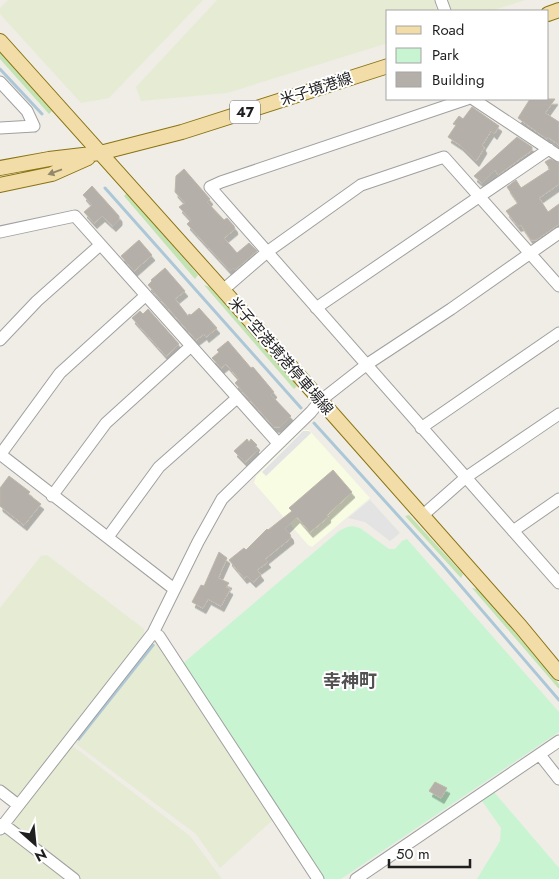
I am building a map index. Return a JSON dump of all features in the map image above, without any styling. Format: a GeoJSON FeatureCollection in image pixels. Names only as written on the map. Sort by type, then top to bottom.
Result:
{"type":"FeatureCollection","features":[{"type":"Feature","properties":{"kind":"main road","name":"米子空港境港停車場線"},"geometry":{"type":"LineString","coordinates":[[0,41],[223,290],[521,627],[559,673]]}},
{"type":"Feature","properties":{"kind":"main road","name":"米子境港線"},"geometry":{"type":"LineString","coordinates":[[0,168],[49,159],[100,153],[182,132],[386,67]]}},
{"type":"Feature","properties":{"kind":"main road","name":"米子境港線"},"geometry":{"type":"LineString","coordinates":[[0,185],[52,174],[100,153]]}},
{"type":"Feature","properties":{"kind":"street"},"geometry":{"type":"LineString","coordinates":[[0,82],[27,111],[34,126],[0,128]]}},
{"type":"Feature","properties":{"kind":"street"},"geometry":{"type":"LineString","coordinates":[[464,100],[221,182],[210,188],[559,583]]}},
{"type":"Feature","properties":{"kind":"street"},"geometry":{"type":"LineString","coordinates":[[476,100],[559,156]]}},
{"type":"Feature","properties":{"kind":"street"},"geometry":{"type":"LineString","coordinates":[[316,308],[549,149]]}},
{"type":"Feature","properties":{"kind":"street"},"geometry":{"type":"LineString","coordinates":[[223,290],[267,252],[361,185],[444,157],[559,286]]}},
{"type":"Feature","properties":{"kind":"street"},"geometry":{"type":"LineString","coordinates":[[0,232],[75,216],[278,443]]}},
{"type":"Feature","properties":{"kind":"street"},"geometry":{"type":"LineString","coordinates":[[74,879],[2,827],[18,804],[153,633],[222,499],[320,401],[366,365],[451,309],[559,233]]}},
{"type":"Feature","properties":{"kind":"street"},"geometry":{"type":"LineString","coordinates":[[0,340],[37,301],[100,244]]}},
{"type":"Feature","properties":{"kind":"street"},"geometry":{"type":"LineString","coordinates":[[145,296],[60,373],[0,454],[174,589]]}},
{"type":"Feature","properties":{"kind":"street"},"geometry":{"type":"LineString","coordinates":[[421,428],[559,333]]}},
{"type":"Feature","properties":{"kind":"street"},"geometry":{"type":"LineString","coordinates":[[52,496],[106,422],[191,346]]}},
{"type":"Feature","properties":{"kind":"street"},"geometry":{"type":"LineString","coordinates":[[108,537],[159,467],[237,398]]}},
{"type":"Feature","properties":{"kind":"street"},"geometry":{"type":"LineString","coordinates":[[422,516],[466,478],[559,414]]}},
{"type":"Feature","properties":{"kind":"street"},"geometry":{"type":"LineString","coordinates":[[513,532],[559,499]]}},
{"type":"Feature","properties":{"kind":"street"},"geometry":{"type":"LineString","coordinates":[[153,633],[159,636],[318,879]]}},
{"type":"Feature","properties":{"kind":"street"},"geometry":{"type":"LineString","coordinates":[[356,879],[371,875],[559,741]]}},
{"type":"Feature","properties":{"kind":"street"},"geometry":{"type":"LineString","coordinates":[[540,755],[559,779]]}},
{"type":"Feature","properties":{"kind":"street"},"geometry":{"type":"LineString","coordinates":[[0,791],[18,804]]}},
{"type":"Feature","properties":{"kind":"shaded area"},"geometry":{"type":"Polygon","coordinates":[[[8,0],[203,0],[109,98],[81,103],[0,14],[0,8],[8,0]]]}},
{"type":"Feature","properties":{"kind":"shaded area"},"geometry":{"type":"Polygon","coordinates":[[[217,0],[434,0],[437,10],[386,10],[386,44],[227,93],[141,101],[136,87],[217,0]]]}},
{"type":"Feature","properties":{"kind":"shaded area"},"geometry":{"type":"Polygon","coordinates":[[[448,0],[525,0],[494,10],[452,10],[448,0]]]}},
{"type":"Feature","properties":{"kind":"shaded area"},"geometry":{"type":"Polygon","coordinates":[[[303,430],[309,430],[370,498],[312,547],[308,545],[254,483],[256,476],[303,430]]]}},
{"type":"Feature","properties":{"kind":"shaded area"},"geometry":{"type":"Polygon","coordinates":[[[303,431],[311,433],[266,476],[262,472],[303,431]]]}},
{"type":"Feature","properties":{"kind":"shaded area"},"geometry":{"type":"Polygon","coordinates":[[[370,500],[400,533],[390,541],[365,522],[348,518],[370,500]]]}},
{"type":"Feature","properties":{"kind":"shaded area"},"geometry":{"type":"Polygon","coordinates":[[[47,555],[144,629],[144,635],[19,797],[14,798],[0,786],[0,608],[41,556],[47,555]]]}},
{"type":"Feature","properties":{"kind":"shaded area"},"geometry":{"type":"Polygon","coordinates":[[[152,640],[155,642],[158,640],[275,818],[220,868],[196,834],[76,744],[76,739],[152,640]]]}},
{"type":"Feature","properties":{"kind":"shaded area"},"geometry":{"type":"Polygon","coordinates":[[[70,746],[74,747],[190,836],[222,879],[80,879],[12,827],[11,823],[70,746]]]}},
{"type":"Feature","properties":{"kind":"shaded area"},"geometry":{"type":"Polygon","coordinates":[[[4,832],[68,879],[0,879],[0,837],[4,832]]]}},
{"type":"Feature","properties":{"kind":"green space"},"geometry":{"type":"Polygon","coordinates":[[[0,52],[52,111],[49,114],[0,59],[0,52]]]}},
{"type":"Feature","properties":{"kind":"green space"},"geometry":{"type":"Polygon","coordinates":[[[127,193],[198,275],[195,279],[124,196],[127,193]]]}},
{"type":"Feature","properties":{"kind":"green space"},"geometry":{"type":"Polygon","coordinates":[[[204,285],[210,287],[297,386],[294,389],[204,285]]]}},
{"type":"Feature","properties":{"kind":"green space"},"geometry":{"type":"Polygon","coordinates":[[[409,515],[463,574],[461,578],[405,516],[409,515]]]}},
{"type":"Feature","properties":{"kind":"green space"},"geometry":{"type":"Polygon","coordinates":[[[352,526],[360,528],[389,549],[395,549],[402,541],[407,539],[559,712],[559,732],[341,879],[322,879],[181,665],[339,531],[352,526]]]}},
{"type":"Feature","properties":{"kind":"green space"},"geometry":{"type":"Polygon","coordinates":[[[472,588],[478,589],[559,684],[559,689],[472,588]]]}},
{"type":"Feature","properties":{"kind":"green space"},"geometry":{"type":"Polygon","coordinates":[[[494,792],[559,868],[559,879],[477,879],[500,841],[501,828],[482,801],[494,792]]]}},
{"type":"Feature","properties":{"kind":"water"},"geometry":{"type":"Polygon","coordinates":[[[152,643],[155,645],[79,741],[77,739],[152,643]]]}},
{"type":"Feature","properties":{"kind":"building"},"geometry":{"type":"Polygon","coordinates":[[[555,99],[545,113],[559,122],[559,145],[548,137],[547,139],[518,118],[529,100],[555,99]]]}},
{"type":"Feature","properties":{"kind":"building"},"geometry":{"type":"Polygon","coordinates":[[[472,107],[499,126],[494,134],[491,131],[482,145],[484,148],[476,161],[460,145],[448,137],[456,125],[453,124],[459,116],[463,119],[472,107]]]}},
{"type":"Feature","properties":{"kind":"building"},"geometry":{"type":"Polygon","coordinates":[[[517,137],[532,147],[532,150],[498,175],[495,170],[482,183],[474,176],[517,137]]]}},
{"type":"Feature","properties":{"kind":"building"},"geometry":{"type":"Polygon","coordinates":[[[550,159],[559,163],[559,184],[539,198],[548,212],[559,204],[559,224],[536,240],[531,240],[521,225],[518,226],[506,211],[518,203],[507,187],[516,180],[521,188],[550,169],[545,162],[550,159]]]}},
{"type":"Feature","properties":{"kind":"building"},"geometry":{"type":"Polygon","coordinates":[[[184,169],[210,199],[207,202],[224,220],[227,218],[234,226],[235,229],[224,238],[237,253],[249,243],[257,251],[235,270],[233,268],[230,271],[187,224],[191,220],[179,207],[185,203],[175,192],[176,176],[184,169]]]}},
{"type":"Feature","properties":{"kind":"building"},"geometry":{"type":"Polygon","coordinates":[[[92,186],[119,216],[119,220],[113,226],[102,216],[94,223],[84,212],[92,205],[83,195],[92,186]]]}},
{"type":"Feature","properties":{"kind":"building"},"geometry":{"type":"Polygon","coordinates":[[[139,240],[152,255],[134,271],[121,256],[139,240]]]}},
{"type":"Feature","properties":{"kind":"building"},"geometry":{"type":"Polygon","coordinates":[[[165,268],[185,291],[175,299],[188,316],[199,308],[217,328],[206,337],[204,334],[196,340],[148,285],[165,268]]]}},
{"type":"Feature","properties":{"kind":"building"},"geometry":{"type":"Polygon","coordinates":[[[148,309],[179,344],[166,356],[132,318],[140,311],[143,314],[148,309]]]}},
{"type":"Feature","properties":{"kind":"building"},"geometry":{"type":"Polygon","coordinates":[[[228,341],[274,392],[271,395],[291,416],[280,427],[274,427],[235,383],[239,379],[226,364],[221,368],[212,358],[219,352],[217,350],[228,341]]]}},
{"type":"Feature","properties":{"kind":"building"},"geometry":{"type":"Polygon","coordinates":[[[247,439],[249,442],[251,439],[257,445],[255,447],[258,450],[245,462],[234,451],[247,439]]]}},
{"type":"Feature","properties":{"kind":"building"},"geometry":{"type":"Polygon","coordinates":[[[333,470],[352,492],[327,515],[328,517],[310,532],[297,517],[285,529],[291,538],[265,559],[268,562],[257,570],[261,575],[253,582],[247,576],[244,578],[229,560],[244,548],[246,550],[267,529],[292,511],[289,508],[333,470]]]}},
{"type":"Feature","properties":{"kind":"building"},"geometry":{"type":"Polygon","coordinates":[[[9,476],[30,492],[28,494],[41,504],[24,525],[0,506],[0,488],[9,476]]]}},
{"type":"Feature","properties":{"kind":"building"},"geometry":{"type":"Polygon","coordinates":[[[219,552],[227,558],[218,578],[229,583],[226,587],[230,589],[221,606],[208,599],[203,608],[192,602],[201,585],[204,586],[219,552]]]}},
{"type":"Feature","properties":{"kind":"building"},"geometry":{"type":"Polygon","coordinates":[[[435,782],[447,788],[441,798],[429,791],[435,782]]]}},
{"type":"Feature","properties":{"kind":"waterway"},"geometry":{"type":"LineString","coordinates":[[0,69],[42,114]]}},
{"type":"Feature","properties":{"kind":"waterway"},"geometry":{"type":"LineString","coordinates":[[105,188],[301,408]]}},
{"type":"Feature","properties":{"kind":"waterway"},"geometry":{"type":"LineString","coordinates":[[314,423],[442,564],[559,700]]}},
{"type":"Feature","properties":{"kind":"district","name":"幸神町"},"geometry":{"type":"Point","coordinates":[350,681]}}]}
